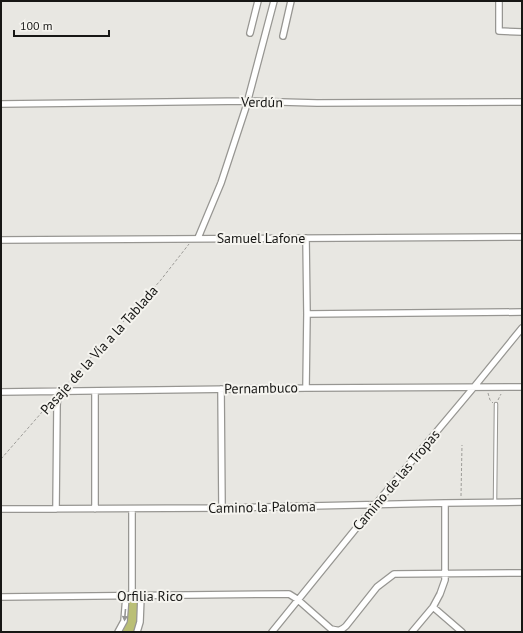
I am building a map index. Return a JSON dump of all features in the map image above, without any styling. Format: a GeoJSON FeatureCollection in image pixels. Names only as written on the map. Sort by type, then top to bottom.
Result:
{"type":"FeatureCollection","features":[{"type":"Feature","properties":{"kind":"street"},"geometry":{"type":"LineString","coordinates":[[250,34],[258,1]]}},
{"type":"Feature","properties":{"kind":"street"},"geometry":{"type":"LineString","coordinates":[[196,238],[221,183],[248,101],[274,1]]}},
{"type":"Feature","properties":{"kind":"street"},"geometry":{"type":"LineString","coordinates":[[283,36],[291,1]]}},
{"type":"Feature","properties":{"kind":"street"},"geometry":{"type":"LineString","coordinates":[[499,1],[499,31],[522,32]]}},
{"type":"Feature","properties":{"kind":"street","name":"Verdún"},"geometry":{"type":"LineString","coordinates":[[1,104],[248,101],[317,103],[522,102]]}},
{"type":"Feature","properties":{"kind":"street","name":"Samuel Lafone"},"geometry":{"type":"LineString","coordinates":[[1,240],[522,237]]}},
{"type":"Feature","properties":{"kind":"street"},"geometry":{"type":"LineString","coordinates":[[306,238],[306,388]]}},
{"type":"Feature","properties":{"kind":"street"},"geometry":{"type":"LineString","coordinates":[[307,314],[522,312]]}},
{"type":"Feature","properties":{"kind":"street","name":"Camino de las Tropas"},"geometry":{"type":"LineString","coordinates":[[272,632],[374,505],[522,328]]}},
{"type":"Feature","properties":{"kind":"street","name":"Pernambuco"},"geometry":{"type":"LineString","coordinates":[[1,392],[522,387]]}},
{"type":"Feature","properties":{"kind":"street"},"geometry":{"type":"LineString","coordinates":[[221,389],[222,508]]}},
{"type":"Feature","properties":{"kind":"street"},"geometry":{"type":"LineString","coordinates":[[56,509],[58,391]]}},
{"type":"Feature","properties":{"kind":"street"},"geometry":{"type":"LineString","coordinates":[[95,391],[95,509]]}},
{"type":"Feature","properties":{"kind":"street","name":"Camino la Paloma"},"geometry":{"type":"LineString","coordinates":[[1,509],[222,508],[522,502]]}},
{"type":"Feature","properties":{"kind":"street"},"geometry":{"type":"LineString","coordinates":[[412,632],[433,607],[443,586],[445,573],[446,503]]}},
{"type":"Feature","properties":{"kind":"street"},"geometry":{"type":"LineString","coordinates":[[118,632],[124,621],[129,596],[132,509]]}},
{"type":"Feature","properties":{"kind":"street"},"geometry":{"type":"LineString","coordinates":[[298,599],[331,629],[337,631],[346,626],[377,587],[394,574],[522,573]]}},
{"type":"Feature","properties":{"kind":"street","name":"Orfilia Rico"},"geometry":{"type":"LineString","coordinates":[[1,597],[288,594],[298,599]]}},
{"type":"Feature","properties":{"kind":"street"},"geometry":{"type":"LineString","coordinates":[[137,632],[140,622],[141,596]]}},
{"type":"Feature","properties":{"kind":"street"},"geometry":{"type":"LineString","coordinates":[[433,607],[462,632]]}},
{"type":"Feature","properties":{"kind":"lane"},"geometry":{"type":"LineString","coordinates":[[495,502],[496,404]]}},
{"type":"Feature","properties":{"kind":"path","name":"Pasaje de la Vía a la Tablada"},"geometry":{"type":"LineString","coordinates":[[1,459],[44,411],[58,391],[62,389],[160,281],[196,238]]}},
{"type":"Feature","properties":{"kind":"path"},"geometry":{"type":"LineString","coordinates":[[488,387],[490,400],[496,404],[501,397],[502,387]]}},
{"type":"Feature","properties":{"kind":"path"},"geometry":{"type":"LineString","coordinates":[[461,503],[462,446]]}},
{"type":"Feature","properties":{"kind":"green space"},"geometry":{"type":"Polygon","coordinates":[[[132,600],[136,600],[138,607],[138,616],[135,629],[134,632],[122,632],[126,625],[129,603],[132,600]]]}}]}
